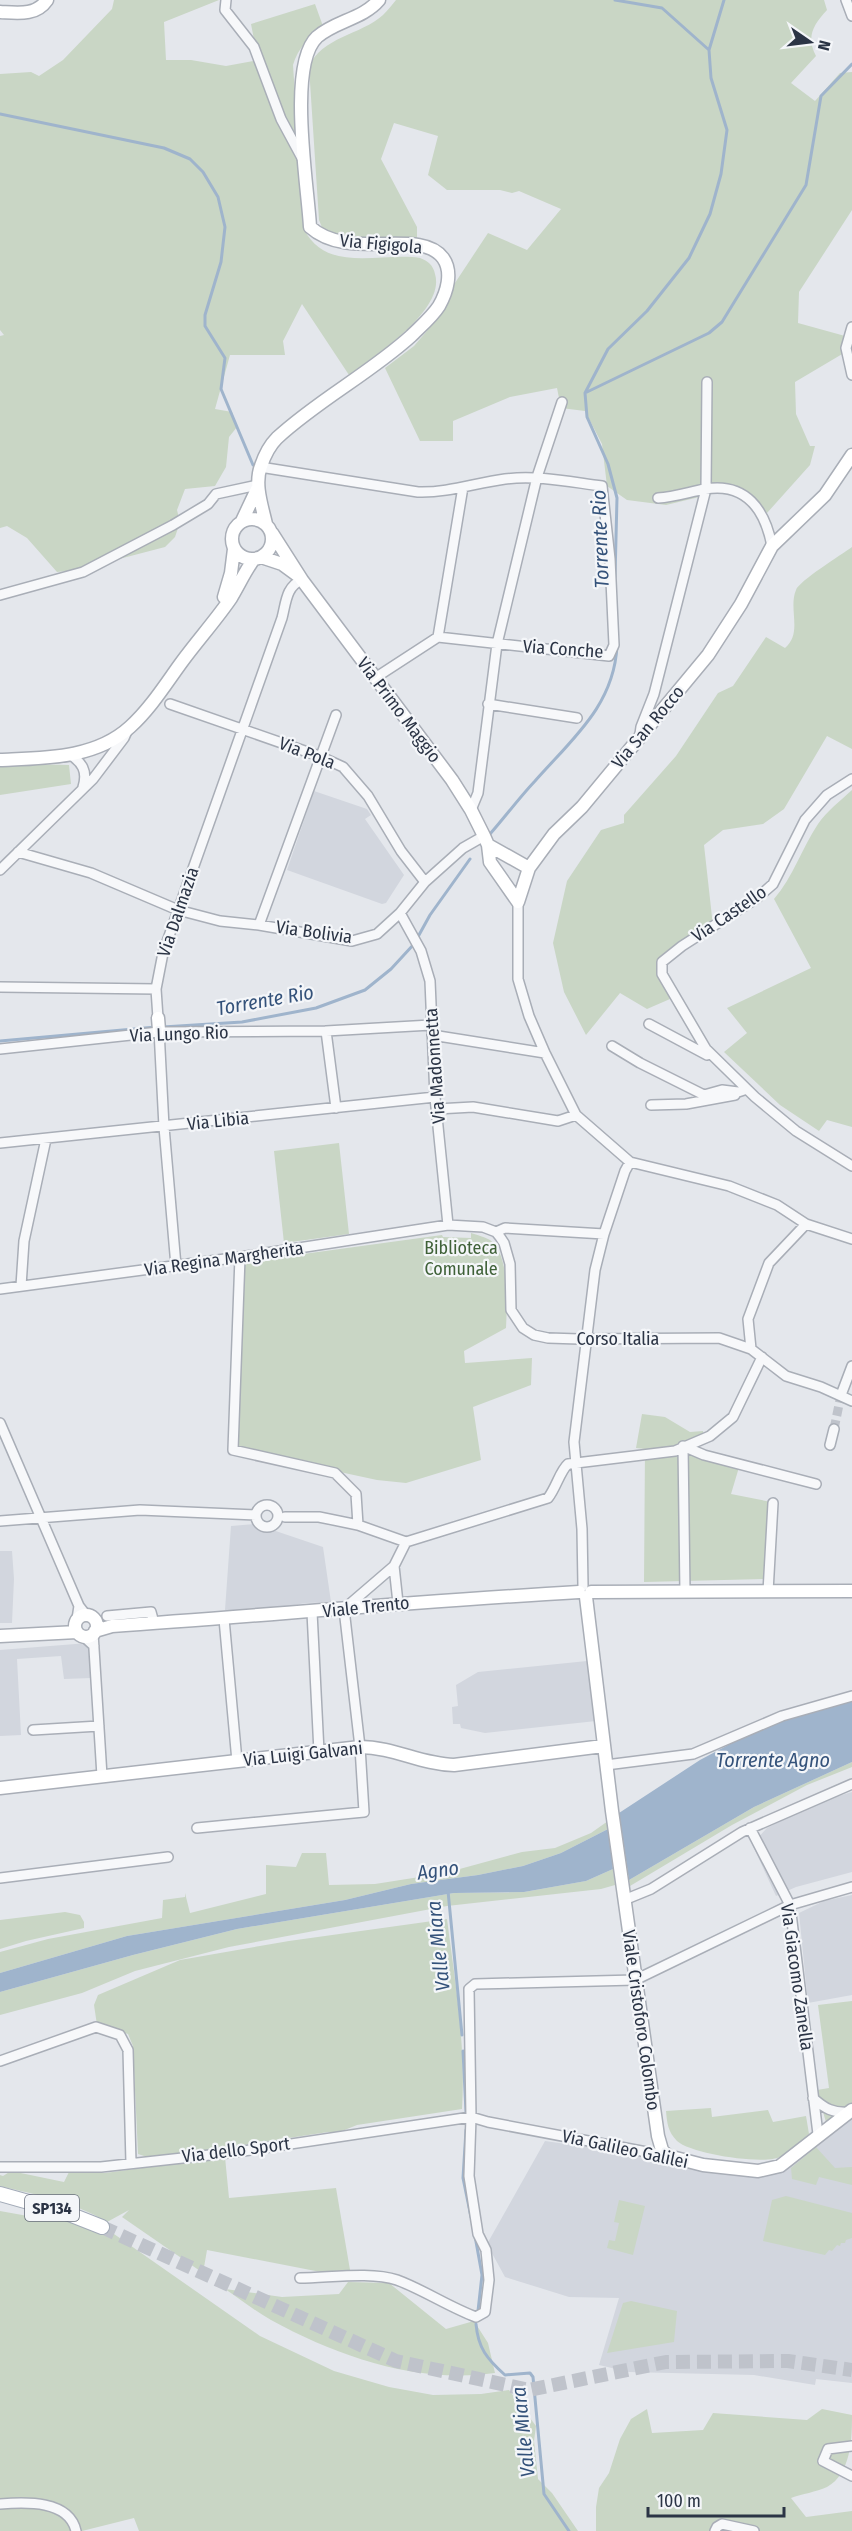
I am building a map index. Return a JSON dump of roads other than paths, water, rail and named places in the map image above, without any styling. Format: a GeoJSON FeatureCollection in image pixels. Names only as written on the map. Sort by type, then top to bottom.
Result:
{"type":"FeatureCollection","features":[{"type":"Feature","properties":{"kind":"main road","name":"SP134"},"geometry":{"type":"LineString","coordinates":[[0,2194],[64,2212],[102,2227]]}},
{"type":"Feature","properties":{"kind":"street"},"geometry":{"type":"LineString","coordinates":[[0,12],[20,14],[35,11],[47,0]]}},
{"type":"Feature","properties":{"kind":"street"},"geometry":{"type":"LineString","coordinates":[[226,0],[225,10],[254,47],[281,119],[303,160]]}},
{"type":"Feature","properties":{"kind":"street","name":"Via Figigola"},"geometry":{"type":"LineString","coordinates":[[258,485],[260,467],[275,440],[398,348],[438,307],[447,288],[449,274],[443,258],[423,244],[351,244],[320,236],[310,227],[303,160],[303,70],[307,52],[315,38],[333,26],[365,12],[380,0]]}},
{"type":"Feature","properties":{"kind":"street"},"geometry":{"type":"LineString","coordinates":[[846,0],[852,16]]}},
{"type":"Feature","properties":{"kind":"street"},"geometry":{"type":"LineString","coordinates":[[852,327],[846,348],[852,375]]}},
{"type":"Feature","properties":{"kind":"street"},"geometry":{"type":"LineString","coordinates":[[640,734],[654,694],[706,489],[707,382]]}},
{"type":"Feature","properties":{"kind":"street","name":"Via Conche"},"geometry":{"type":"LineString","coordinates":[[471,810],[478,793],[497,644],[537,477],[562,402]]}},
{"type":"Feature","properties":{"kind":"street","name":"Via San Rocco"},"geometry":{"type":"LineString","coordinates":[[518,902],[530,868],[554,834],[582,807],[640,734],[708,655],[741,604],[772,546],[825,495],[852,455]]}},
{"type":"Feature","properties":{"kind":"street"},"geometry":{"type":"LineString","coordinates":[[260,467],[418,492],[440,493],[505,479],[537,477]]}},
{"type":"Feature","properties":{"kind":"street","name":"Via Conche"},"geometry":{"type":"LineString","coordinates":[[497,644],[609,656],[614,645],[610,559],[602,486],[537,477]]}},
{"type":"Feature","properties":{"kind":"street"},"geometry":{"type":"LineString","coordinates":[[212,622],[228,589],[234,549],[233,530],[242,521],[258,485]]}},
{"type":"Feature","properties":{"kind":"street"},"geometry":{"type":"LineString","coordinates":[[0,760],[69,754],[100,745],[128,729],[152,704],[230,599],[245,570],[271,547],[258,485]]}},
{"type":"Feature","properties":{"kind":"street"},"geometry":{"type":"LineString","coordinates":[[0,595],[83,572],[173,525],[208,504],[216,494],[258,485]]}},
{"type":"Feature","properties":{"kind":"street"},"geometry":{"type":"LineString","coordinates":[[438,637],[463,487]]}},
{"type":"Feature","properties":{"kind":"street"},"geometry":{"type":"LineString","coordinates":[[658,498],[706,489],[722,488],[738,492],[757,505],[766,521],[772,546]]}},
{"type":"Feature","properties":{"kind":"street"},"geometry":{"type":"LineString","coordinates":[[242,521],[254,519],[269,529]]}},
{"type":"Feature","properties":{"kind":"street","name":"Via Primo Maggio"},"geometry":{"type":"LineString","coordinates":[[269,529],[302,580],[452,780],[486,840],[490,862],[518,902]]}},
{"type":"Feature","properties":{"kind":"street"},"geometry":{"type":"LineString","coordinates":[[234,549],[243,557],[258,558]]}},
{"type":"Feature","properties":{"kind":"street","name":"Via Primo Maggio"},"geometry":{"type":"LineString","coordinates":[[258,558],[284,565],[302,580]]}},
{"type":"Feature","properties":{"kind":"street"},"geometry":{"type":"LineString","coordinates":[[284,565],[288,575],[288,594]]}},
{"type":"Feature","properties":{"kind":"street"},"geometry":{"type":"LineString","coordinates":[[288,594],[295,584],[302,580]]}},
{"type":"Feature","properties":{"kind":"street","name":"Via Dalmazia"},"geometry":{"type":"LineString","coordinates":[[176,1266],[164,1127],[156,989],[163,952],[282,618],[288,594]]}},
{"type":"Feature","properties":{"kind":"street"},"geometry":{"type":"LineString","coordinates":[[375,678],[438,637],[497,644]]}},
{"type":"Feature","properties":{"kind":"street"},"geometry":{"type":"LineString","coordinates":[[488,704],[577,718]]}},
{"type":"Feature","properties":{"kind":"street","name":"Via Pola"},"geometry":{"type":"LineString","coordinates":[[170,705],[319,756],[343,767],[368,796],[400,851],[425,882]]}},
{"type":"Feature","properties":{"kind":"street"},"geometry":{"type":"LineString","coordinates":[[259,925],[307,797],[319,756],[336,715]]}},
{"type":"Feature","properties":{"kind":"street"},"geometry":{"type":"LineString","coordinates":[[0,870],[83,788],[124,738],[128,729]]}},
{"type":"Feature","properties":{"kind":"street"},"geometry":{"type":"LineString","coordinates":[[69,754],[84,770],[83,788]]}},
{"type":"Feature","properties":{"kind":"street","name":"Via Castello"},"geometry":{"type":"LineString","coordinates":[[852,779],[827,795],[805,819],[773,884],[757,898],[682,946],[662,962],[662,974],[711,1054],[796,1131],[852,1166]]}},
{"type":"Feature","properties":{"kind":"street"},"geometry":{"type":"LineString","coordinates":[[486,840],[530,868]]}},
{"type":"Feature","properties":{"kind":"street","name":"Via Bolivia"},"geometry":{"type":"LineString","coordinates":[[18,852],[91,873],[178,910],[236,924],[259,925],[352,941],[377,934],[400,913],[425,882],[463,848],[486,840]]}},
{"type":"Feature","properties":{"kind":"street"},"geometry":{"type":"LineString","coordinates":[[504,883],[524,884]]}},
{"type":"Feature","properties":{"kind":"street"},"geometry":{"type":"LineString","coordinates":[[518,902],[518,980],[529,1016],[576,1115],[630,1162],[729,1186],[784,1209],[806,1224],[852,1239]]}},
{"type":"Feature","properties":{"kind":"street","name":"Via Madonnetta"},"geometry":{"type":"LineString","coordinates":[[400,913],[421,951],[430,981],[435,1097],[448,1225]]}},
{"type":"Feature","properties":{"kind":"street"},"geometry":{"type":"LineString","coordinates":[[0,987],[156,989]]}},
{"type":"Feature","properties":{"kind":"street","name":"Via Castello"},"geometry":{"type":"LineString","coordinates":[[649,1024],[706,1055],[711,1054]]}},
{"type":"Feature","properties":{"kind":"street","name":"Via Lungo Rio"},"geometry":{"type":"LineString","coordinates":[[0,1048],[159,1027],[326,1031],[432,1030],[545,1053]]}},
{"type":"Feature","properties":{"kind":"street"},"geometry":{"type":"LineString","coordinates":[[326,1031],[336,1108]]}},
{"type":"Feature","properties":{"kind":"street"},"geometry":{"type":"LineString","coordinates":[[612,1046],[640,1063],[704,1095],[722,1090],[738,1092],[747,1089]]}},
{"type":"Feature","properties":{"kind":"street"},"geometry":{"type":"LineString","coordinates":[[651,1105],[686,1104],[734,1095],[756,1097]]}},
{"type":"Feature","properties":{"kind":"street","name":"Via Libia"},"geometry":{"type":"LineString","coordinates":[[0,1143],[435,1097]]}},
{"type":"Feature","properties":{"kind":"street"},"geometry":{"type":"LineString","coordinates":[[437,1109],[473,1107],[558,1121],[570,1119],[576,1115]]}},
{"type":"Feature","properties":{"kind":"street"},"geometry":{"type":"LineString","coordinates":[[21,1286],[24,1241],[46,1139]]}},
{"type":"Feature","properties":{"kind":"street"},"geometry":{"type":"LineString","coordinates":[[630,1162],[604,1234],[595,1270],[574,1442],[585,1592],[606,1765],[693,1754],[782,1716],[852,1696]]}},
{"type":"Feature","properties":{"kind":"street"},"geometry":{"type":"LineString","coordinates":[[751,1349],[748,1319],[769,1263],[806,1224]]}},
{"type":"Feature","properties":{"kind":"street"},"geometry":{"type":"LineString","coordinates":[[448,1225],[483,1227],[496,1232],[505,1228],[604,1234]]}},
{"type":"Feature","properties":{"kind":"street","name":"Via Regina Margherita"},"geometry":{"type":"LineString","coordinates":[[0,1289],[240,1257],[448,1225]]}},
{"type":"Feature","properties":{"kind":"street","name":"Corso Italia"},"geometry":{"type":"LineString","coordinates":[[496,1232],[507,1250],[510,1264],[511,1310],[523,1328],[534,1335],[587,1340],[719,1338],[751,1349],[786,1376],[852,1401]]}},
{"type":"Feature","properties":{"kind":"street"},"geometry":{"type":"LineString","coordinates":[[240,1257],[233,1450],[335,1473],[356,1494],[358,1525]]}},
{"type":"Feature","properties":{"kind":"street"},"geometry":{"type":"LineString","coordinates":[[285,1517],[319,1517],[358,1525],[406,1542],[548,1498],[558,1483],[561,1470],[568,1464],[634,1454],[675,1451],[710,1436],[733,1418],[762,1357]]}},
{"type":"Feature","properties":{"kind":"street"},"geometry":{"type":"LineString","coordinates":[[841,1395],[852,1366]]}},
{"type":"Feature","properties":{"kind":"street"},"geometry":{"type":"LineString","coordinates":[[0,1424],[55,1551],[83,1626],[99,1726],[102,1776]]}},
{"type":"Feature","properties":{"kind":"street"},"geometry":{"type":"LineString","coordinates":[[830,1445],[834,1429]]}},
{"type":"Feature","properties":{"kind":"street"},"geometry":{"type":"LineString","coordinates":[[683,1446],[704,1455],[816,1484]]}},
{"type":"Feature","properties":{"kind":"street"},"geometry":{"type":"LineString","coordinates":[[683,1446],[685,1592]]}},
{"type":"Feature","properties":{"kind":"street"},"geometry":{"type":"LineString","coordinates":[[768,1592],[773,1503]]}},
{"type":"Feature","properties":{"kind":"street"},"geometry":{"type":"LineString","coordinates":[[0,1521],[140,1510],[256,1515]]}},
{"type":"Feature","properties":{"kind":"street"},"geometry":{"type":"LineString","coordinates":[[197,1828],[364,1812],[360,1747],[344,1609],[394,1566],[406,1542]]}},
{"type":"Feature","properties":{"kind":"street"},"geometry":{"type":"LineString","coordinates":[[394,1566],[398,1603]]}},
{"type":"Feature","properties":{"kind":"street","name":"Viale Trento"},"geometry":{"type":"LineString","coordinates":[[0,1636],[109,1621],[154,1623],[224,1619],[398,1603],[585,1592],[852,1591]]}},
{"type":"Feature","properties":{"kind":"street"},"geometry":{"type":"LineString","coordinates":[[312,1612],[319,1752]]}},
{"type":"Feature","properties":{"kind":"street"},"geometry":{"type":"LineString","coordinates":[[224,1619],[237,1761]]}},
{"type":"Feature","properties":{"kind":"street"},"geometry":{"type":"LineString","coordinates":[[33,1730],[99,1726]]}},
{"type":"Feature","properties":{"kind":"street","name":"Via Luigi Galvani"},"geometry":{"type":"LineString","coordinates":[[0,1788],[360,1747],[378,1747],[434,1764],[454,1765],[603,1746]]}},
{"type":"Feature","properties":{"kind":"street","name":"Viale Cristoforo Colombo"},"geometry":{"type":"LineString","coordinates":[[606,1765],[657,2136],[662,2150],[668,2156]]}},
{"type":"Feature","properties":{"kind":"street"},"geometry":{"type":"LineString","coordinates":[[624,1900],[651,1889],[750,1828],[852,1784]]}},
{"type":"Feature","properties":{"kind":"street","name":"Via Giacomo Zanella"},"geometry":{"type":"LineString","coordinates":[[750,1828],[790,1905],[818,2134]]}},
{"type":"Feature","properties":{"kind":"street"},"geometry":{"type":"LineString","coordinates":[[0,1878],[168,1857]]}},
{"type":"Feature","properties":{"kind":"street"},"geometry":{"type":"LineString","coordinates":[[300,2278],[395,2279],[476,2317],[485,2312],[488,2301],[486,2250],[478,2234],[469,2176],[471,2116],[469,1989],[475,1984],[635,1980],[790,1905],[852,1887]]}},
{"type":"Feature","properties":{"kind":"street"},"geometry":{"type":"LineString","coordinates":[[0,2061],[96,2027],[120,2035],[128,2050],[131,2163]]}},
{"type":"Feature","properties":{"kind":"street"},"geometry":{"type":"LineString","coordinates":[[813,2098],[824,2108],[836,2113],[851,2111]]}},
{"type":"Feature","properties":{"kind":"street"},"geometry":{"type":"LineString","coordinates":[[818,2134],[851,2111]]}},
{"type":"Feature","properties":{"kind":"street","name":"Via Galileo Galilei"},"geometry":{"type":"LineString","coordinates":[[471,2116],[488,2122],[668,2156],[703,2165],[758,2172],[780,2166],[818,2134]]}},
{"type":"Feature","properties":{"kind":"street","name":"Via dello Sport"},"geometry":{"type":"LineString","coordinates":[[0,2167],[101,2167],[237,2152],[471,2116]]}},
{"type":"Feature","properties":{"kind":"street"},"geometry":{"type":"LineString","coordinates":[[852,2446],[828,2449],[823,2461],[852,2476]]}},
{"type":"Feature","properties":{"kind":"street"},"geometry":{"type":"LineString","coordinates":[[0,2504],[30,2503],[63,2511],[74,2521],[76,2531]]}},
{"type":"Feature","properties":{"kind":"street"},"geometry":{"type":"LineString","coordinates":[[715,2531],[722,2524],[754,2531]]}},
{"type":"Feature","properties":{"kind":"water","name":"Torrente Agno"},"geometry":{"type":"Polygon","coordinates":[[[852,1699],[852,1762],[754,1807],[629,1880],[619,1813],[700,1760],[760,1728],[852,1699]]]}},
{"type":"Feature","properties":{"kind":"water"},"geometry":{"type":"Polygon","coordinates":[[[608,1829],[613,1869],[586,1881],[524,1892],[454,1893],[237,1929],[0,1992],[0,1973],[127,1936],[345,1900],[411,1884],[523,1866],[561,1853],[608,1829]]]}},
{"type":"Feature","properties":{"kind":"waterway"},"geometry":{"type":"LineString","coordinates":[[615,0],[662,8],[709,50]]}},
{"type":"Feature","properties":{"kind":"waterway","name":"Torrente Rio"},"geometry":{"type":"LineString","coordinates":[[615,577],[617,498],[608,464],[587,417],[585,393],[608,349],[647,311],[689,258],[710,214],[721,174],[727,130],[711,78],[709,50],[724,0]]}},
{"type":"Feature","properties":{"kind":"waterway"},"geometry":{"type":"LineString","coordinates":[[587,392],[709,333],[722,322],[806,185],[821,96],[852,64]]}},
{"type":"Feature","properties":{"kind":"waterway"},"geometry":{"type":"LineString","coordinates":[[0,114],[164,148],[190,159],[203,172],[218,197],[225,227],[221,262],[205,315],[205,326],[225,358],[221,389],[253,465]]}},
{"type":"Feature","properties":{"kind":"waterway","name":"Torrente Rio"},"geometry":{"type":"LineString","coordinates":[[490,834],[588,721],[608,687],[617,646]]}},
{"type":"Feature","properties":{"kind":"waterway","name":"Torrente Rio"},"geometry":{"type":"LineString","coordinates":[[163,1027],[242,1022],[316,1008],[365,990],[391,969],[414,944],[430,915],[470,859]]}},
{"type":"Feature","properties":{"kind":"waterway","name":"Torrente Rio"},"geometry":{"type":"LineString","coordinates":[[0,1041],[156,1027]]}},
{"type":"Feature","properties":{"kind":"waterway","name":"Valle Miara"},"geometry":{"type":"LineString","coordinates":[[448,1891],[462,2035]]}},
{"type":"Feature","properties":{"kind":"waterway","name":"Valle Miara"},"geometry":{"type":"LineString","coordinates":[[463,2051],[466,2112]]}},
{"type":"Feature","properties":{"kind":"waterway","name":"Valle Miara"},"geometry":{"type":"LineString","coordinates":[[466,2130],[463,2178],[471,2217]]}},
{"type":"Feature","properties":{"kind":"waterway","name":"Valle Miara"},"geometry":{"type":"LineString","coordinates":[[475,2236],[482,2275],[478,2311]]}},
{"type":"Feature","properties":{"kind":"waterway","name":"Valle Miara"},"geometry":{"type":"LineString","coordinates":[[476,2324],[481,2346],[488,2358],[505,2375],[530,2373],[533,2377],[544,2494],[569,2531]]}},
{"type":"Feature","properties":{"kind":"tunnel"},"geometry":{"type":"LineString","coordinates":[[834,1429],[841,1395]]}},
{"type":"Feature","properties":{"kind":"tunnel"},"geometry":{"type":"LineString","coordinates":[[102,2227],[396,2361],[529,2390],[666,2362],[788,2361],[852,2370]]}},
{"type":"Feature","properties":{"kind":"park label","name":"Biblioteca Comunale"},"geometry":{"type":"Point","coordinates":[461,1258]}},
{"type":"Feature","properties":{"kind":"water label","name":"Agno"},"geometry":{"type":"Point","coordinates":[438,1870]}}]}
